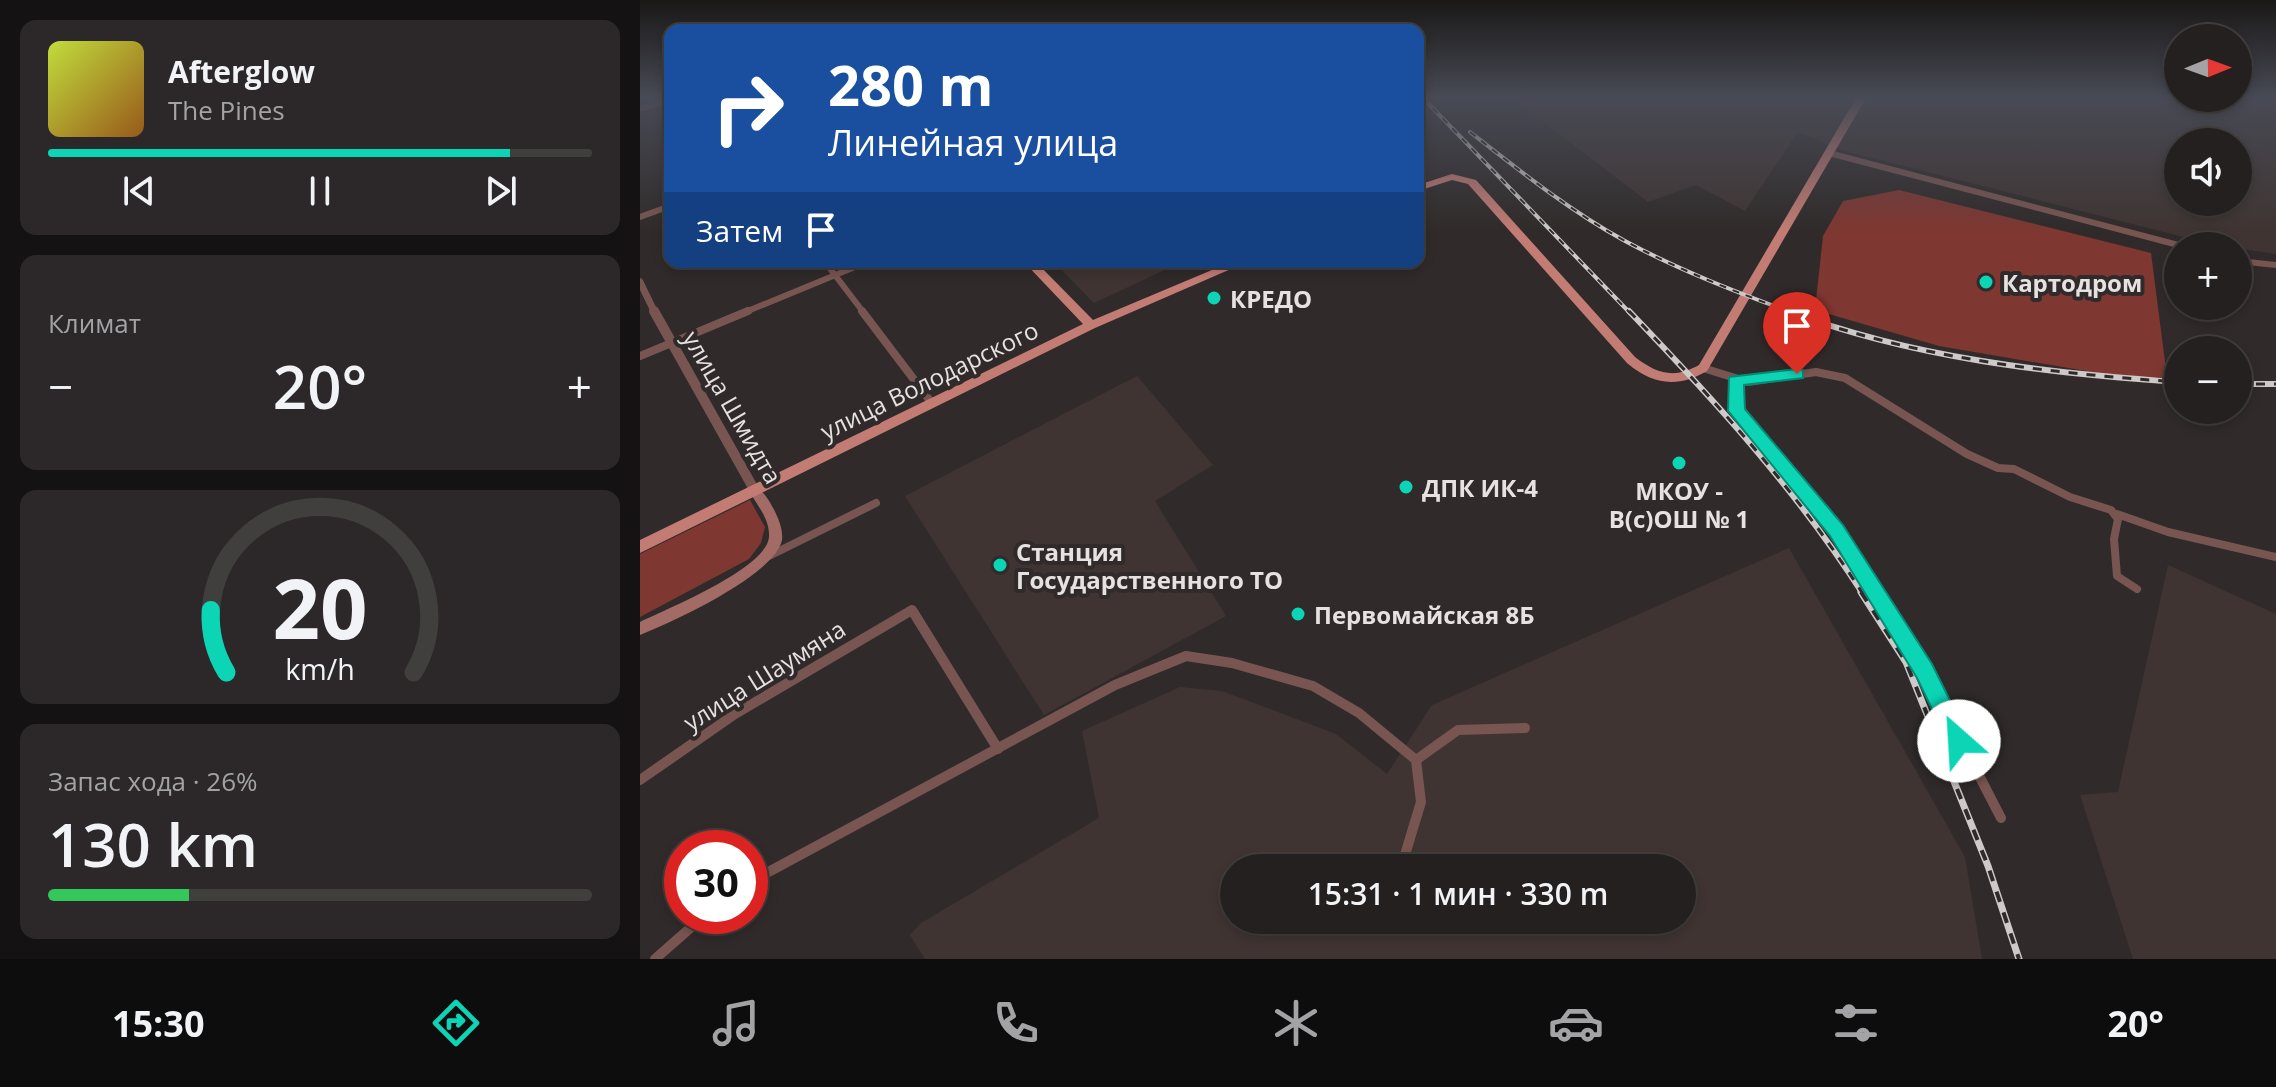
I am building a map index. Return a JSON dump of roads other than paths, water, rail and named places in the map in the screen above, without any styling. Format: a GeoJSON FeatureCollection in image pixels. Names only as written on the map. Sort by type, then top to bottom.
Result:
{"type":"FeatureCollection","features":[{"type":"Feature","properties":{"kind":"main road"},"geometry":{"type":"LineString","coordinates":[[1424,185],[1452,177],[1472,182],[1641,369],[1664,380],[1674,380],[1703,368],[1835,143]]}},
{"type":"Feature","properties":{"kind":"main road"},"geometry":{"type":"LineString","coordinates":[[1036,268],[1091,325]]}},
{"type":"Feature","properties":{"kind":"main road","name":"улица Володарского"},"geometry":{"type":"LineString","coordinates":[[640,547],[1091,325],[1227,268]]}},
{"type":"Feature","properties":{"kind":"main road","name":"улица Шмидта"},"geometry":{"type":"LineString","coordinates":[[755,491],[775,526],[775,542],[768,556]]}},
{"type":"Feature","properties":{"kind":"main road"},"geometry":{"type":"LineString","coordinates":[[640,629],[721,587],[768,556]]}},
{"type":"Feature","properties":{"kind":"street"},"geometry":{"type":"LineString","coordinates":[[1829,153],[2164,241]]}},
{"type":"Feature","properties":{"kind":"street"},"geometry":{"type":"LineString","coordinates":[[640,217],[664,208]]}},
{"type":"Feature","properties":{"kind":"street"},"geometry":{"type":"LineString","coordinates":[[2252,262],[2276,265]]}},
{"type":"Feature","properties":{"kind":"street"},"geometry":{"type":"LineString","coordinates":[[830,268],[931,402]]}},
{"type":"Feature","properties":{"kind":"street"},"geometry":{"type":"LineString","coordinates":[[640,356],[852,268]]}},
{"type":"Feature","properties":{"kind":"street","name":"улица Шмидта"},"geometry":{"type":"LineString","coordinates":[[640,282],[670,344],[755,491]]}},
{"type":"Feature","properties":{"kind":"street"},"geometry":{"type":"LineString","coordinates":[[1703,368],[1735,381],[1816,372],[1833,374],[1863,388],[1967,454],[1998,468],[2014,469],[2037,483],[2168,532],[2276,557]]}},
{"type":"Feature","properties":{"kind":"street"},"geometry":{"type":"LineString","coordinates":[[1735,381],[1736,411],[1800,483],[1877,591],[1925,671],[2001,818]]}},
{"type":"Feature","properties":{"kind":"street"},"geometry":{"type":"LineString","coordinates":[[768,556],[876,503]]}},
{"type":"Feature","properties":{"kind":"street"},"geometry":{"type":"LineString","coordinates":[[2117,514],[2114,539],[2117,576],[2137,589]]}},
{"type":"Feature","properties":{"kind":"street","name":"улица Шаумяна"},"geometry":{"type":"LineString","coordinates":[[640,780],[735,714],[912,610],[998,749]]}},
{"type":"Feature","properties":{"kind":"street"},"geometry":{"type":"LineString","coordinates":[[768,872],[874,812],[1115,685],[1186,656],[1232,663],[1313,686],[1359,713],[1416,760],[1421,802],[1405,854]]}},
{"type":"Feature","properties":{"kind":"street"},"geometry":{"type":"LineString","coordinates":[[1416,760],[1458,730],[1525,728]]}},
{"type":"Feature","properties":{"kind":"street"},"geometry":{"type":"LineString","coordinates":[[655,959],[683,934]]}},
{"type":"Feature","properties":{"kind":"railway"},"geometry":{"type":"LineString","coordinates":[[1466,143],[1630,313]]}},
{"type":"Feature","properties":{"kind":"railway"},"geometry":{"type":"LineString","coordinates":[[1484,143],[1565,203],[1625,241],[1666,262],[1793,313]]}},
{"type":"Feature","properties":{"kind":"railway"},"geometry":{"type":"LineString","coordinates":[[1629,311],[1753,446],[1810,518],[1863,594]]}},
{"type":"Feature","properties":{"kind":"railway"},"geometry":{"type":"LineString","coordinates":[[1788,311],[1883,341],[1931,352],[2030,368],[2164,381]]}},
{"type":"Feature","properties":{"kind":"railway"},"geometry":{"type":"LineString","coordinates":[[2252,384],[2276,384]]}},
{"type":"Feature","properties":{"kind":"railway"},"geometry":{"type":"LineString","coordinates":[[1861,592],[1906,662],[1988,866],[2019,959]]}},
{"type":"Feature","properties":{"kind":"place","name":"Картодром"},"geometry":{"type":"Point","coordinates":[1986,282]}},
{"type":"Feature","properties":{"kind":"place","name":"КРЕДО"},"geometry":{"type":"Point","coordinates":[1214,298]}},
{"type":"Feature","properties":{"kind":"place","name":"МКОУ - В(с)ОШ № 1"},"geometry":{"type":"Point","coordinates":[1679,463]}},
{"type":"Feature","properties":{"kind":"place","name":"ДПК ИК-4"},"geometry":{"type":"Point","coordinates":[1406,487]}},
{"type":"Feature","properties":{"kind":"place","name":"Станция Государственного ТО"},"geometry":{"type":"Point","coordinates":[1000,565]}},
{"type":"Feature","properties":{"kind":"place","name":"Первомайская 8Б"},"geometry":{"type":"Point","coordinates":[1298,614]}}]}
